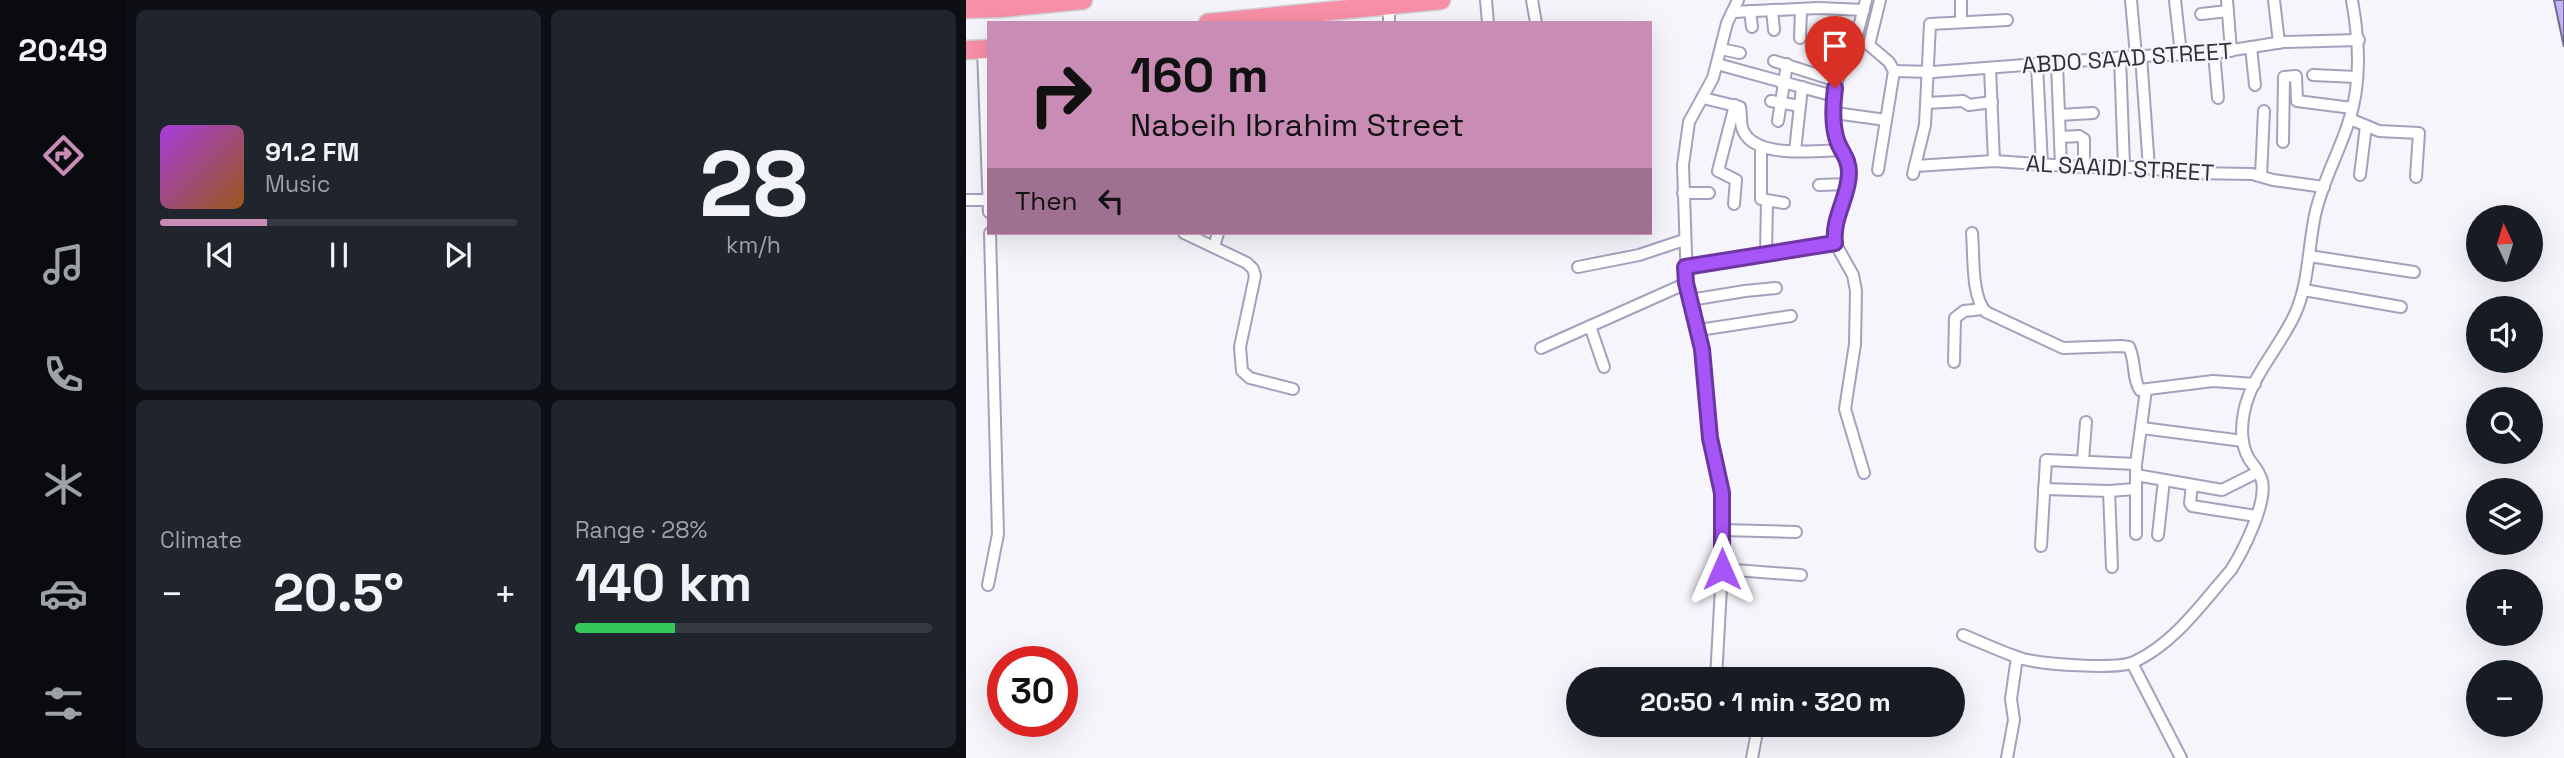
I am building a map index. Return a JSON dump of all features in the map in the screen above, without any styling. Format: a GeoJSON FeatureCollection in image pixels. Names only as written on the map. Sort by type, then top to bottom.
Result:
{"type":"FeatureCollection","features":[{"type":"Feature","properties":{"kind":"highway"},"geometry":{"type":"LineString","coordinates":[[966,9],[1083,0]]}},
{"type":"Feature","properties":{"kind":"highway"},"geometry":{"type":"LineString","coordinates":[[1232,21],[1389,14],[1441,0]]}},
{"type":"Feature","properties":{"kind":"street"},"geometry":{"type":"LineString","coordinates":[[1486,0],[1489,21]]}},
{"type":"Feature","properties":{"kind":"street"},"geometry":{"type":"LineString","coordinates":[[1532,0],[1536,21]]}},
{"type":"Feature","properties":{"kind":"street"},"geometry":{"type":"LineString","coordinates":[[1717,667],[1722,569],[1722,493],[1710,443],[1699,330],[1686,283],[1683,153],[1693,113],[1703,98],[1717,64],[1727,23],[1738,0]]}},
{"type":"Feature","properties":{"kind":"street"},"geometry":{"type":"LineString","coordinates":[[1878,170],[1894,71],[1889,62],[1869,45],[1880,0]]}},
{"type":"Feature","properties":{"kind":"street"},"geometry":{"type":"LineString","coordinates":[[1961,0],[1961,21]]}},
{"type":"Feature","properties":{"kind":"street"},"geometry":{"type":"LineString","coordinates":[[2131,0],[2149,168]]}},
{"type":"Feature","properties":{"kind":"street"},"geometry":{"type":"LineString","coordinates":[[2175,0],[2181,54]]}},
{"type":"Feature","properties":{"kind":"street"},"geometry":{"type":"LineString","coordinates":[[2274,0],[2279,43]]}},
{"type":"Feature","properties":{"kind":"street"},"geometry":{"type":"LineString","coordinates":[[1963,635],[2029,660],[2112,667],[2132,663],[2169,638],[2231,570],[2256,516],[2263,493],[2258,472],[2243,441],[2244,411],[2255,384],[2291,321],[2304,290],[2314,218],[2351,114],[2359,40],[2352,0]]}},
{"type":"Feature","properties":{"kind":"street"},"geometry":{"type":"LineString","coordinates":[[1734,12],[1778,6],[1801,9],[1818,4],[1865,5],[1857,35],[1837,81],[1834,96],[1836,139],[1849,161],[1848,184],[1835,229],[1835,243],[1847,260],[1855,283],[1855,344],[1844,409],[1864,473]]}},
{"type":"Feature","properties":{"kind":"street"},"geometry":{"type":"LineString","coordinates":[[2200,14],[2228,5],[2231,51]]}},
{"type":"Feature","properties":{"kind":"street"},"geometry":{"type":"LineString","coordinates":[[1774,30],[1778,6]]}},
{"type":"Feature","properties":{"kind":"street"},"geometry":{"type":"LineString","coordinates":[[1800,38],[1801,9]]}},
{"type":"Feature","properties":{"kind":"street"},"geometry":{"type":"LineString","coordinates":[[1750,11],[1752,27]]}},
{"type":"Feature","properties":{"kind":"street"},"geometry":{"type":"LineString","coordinates":[[1992,102],[1969,105],[1964,101],[1927,103],[1930,24],[2007,20]]}},
{"type":"Feature","properties":{"kind":"street","name":"ABDO SAAD STREET"},"geometry":{"type":"LineString","coordinates":[[1894,71],[1990,68],[2120,57],[2214,53],[2279,43],[2359,40]]}},
{"type":"Feature","properties":{"kind":"street"},"geometry":{"type":"LineString","coordinates":[[1823,46],[1849,53]]}},
{"type":"Feature","properties":{"kind":"street"},"geometry":{"type":"LineString","coordinates":[[2251,47],[2255,85]]}},
{"type":"Feature","properties":{"kind":"street"},"geometry":{"type":"LineString","coordinates":[[979,49],[987,183]]}},
{"type":"Feature","properties":{"kind":"street"},"geometry":{"type":"LineString","coordinates":[[1721,49],[1740,53]]}},
{"type":"Feature","properties":{"kind":"street"},"geometry":{"type":"LineString","coordinates":[[2214,53],[2218,98]]}},
{"type":"Feature","properties":{"kind":"street"},"geometry":{"type":"LineString","coordinates":[[2120,57],[2124,166]]}},
{"type":"Feature","properties":{"kind":"street"},"geometry":{"type":"LineString","coordinates":[[1774,61],[1837,81]]}},
{"type":"Feature","properties":{"kind":"street"},"geometry":{"type":"LineString","coordinates":[[2057,62],[2061,166]]}},
{"type":"Feature","properties":{"kind":"street"},"geometry":{"type":"LineString","coordinates":[[1717,64],[1834,96]]}},
{"type":"Feature","properties":{"kind":"street"},"geometry":{"type":"LineString","coordinates":[[1778,121],[1776,101],[1784,82],[1787,64]]}},
{"type":"Feature","properties":{"kind":"street"},"geometry":{"type":"LineString","coordinates":[[2037,64],[2042,165]]}},
{"type":"Feature","properties":{"kind":"street"},"geometry":{"type":"LineString","coordinates":[[1990,68],[1994,161]]}},
{"type":"Feature","properties":{"kind":"street"},"geometry":{"type":"LineString","coordinates":[[2313,75],[2356,77]]}},
{"type":"Feature","properties":{"kind":"street"},"geometry":{"type":"LineString","coordinates":[[2283,142],[2284,77],[2296,76],[2299,102],[2351,114],[2366,127],[2387,132],[2419,133],[2416,177]]}},
{"type":"Feature","properties":{"kind":"street"},"geometry":{"type":"LineString","coordinates":[[1795,151],[1802,87]]}},
{"type":"Feature","properties":{"kind":"street"},"geometry":{"type":"LineString","coordinates":[[1703,98],[1735,105],[1741,109],[1743,131],[1761,147],[1795,151],[1842,150]]}},
{"type":"Feature","properties":{"kind":"street"},"geometry":{"type":"LineString","coordinates":[[1776,101],[1800,106]]}},
{"type":"Feature","properties":{"kind":"street","name":"AL SAAIDI STREET"},"geometry":{"type":"LineString","coordinates":[[1927,103],[1923,139],[1914,170],[1994,161],[2084,167],[2124,166],[2191,173],[2261,176],[2324,187]]}},
{"type":"Feature","properties":{"kind":"street"},"geometry":{"type":"LineString","coordinates":[[1734,204],[1736,180],[1718,170],[1735,105]]}},
{"type":"Feature","properties":{"kind":"street"},"geometry":{"type":"LineString","coordinates":[[2261,176],[2264,111]]}},
{"type":"Feature","properties":{"kind":"street"},"geometry":{"type":"LineString","coordinates":[[1835,113],[1886,120]]}},
{"type":"Feature","properties":{"kind":"street"},"geometry":{"type":"LineString","coordinates":[[2059,115],[2093,113]]}},
{"type":"Feature","properties":{"kind":"street"},"geometry":{"type":"LineString","coordinates":[[2360,174],[2366,127]]}},
{"type":"Feature","properties":{"kind":"street"},"geometry":{"type":"LineString","coordinates":[[2061,137],[2079,136],[2084,139],[2084,167]]}},
{"type":"Feature","properties":{"kind":"street"},"geometry":{"type":"LineString","coordinates":[[1761,147],[1761,198],[1784,203]]}},
{"type":"Feature","properties":{"kind":"street"},"geometry":{"type":"LineString","coordinates":[[1819,185],[1848,184]]}},
{"type":"Feature","properties":{"kind":"street"},"geometry":{"type":"LineString","coordinates":[[1683,193],[1709,193]]}},
{"type":"Feature","properties":{"kind":"street"},"geometry":{"type":"LineString","coordinates":[[966,200],[987,200]]}},
{"type":"Feature","properties":{"kind":"street"},"geometry":{"type":"LineString","coordinates":[[1766,201],[1766,253]]}},
{"type":"Feature","properties":{"kind":"street"},"geometry":{"type":"LineString","coordinates":[[1972,233],[1977,290],[1983,309]]}},
{"type":"Feature","properties":{"kind":"street"},"geometry":{"type":"LineString","coordinates":[[988,585],[998,534],[990,235]]}},
{"type":"Feature","properties":{"kind":"street"},"geometry":{"type":"LineString","coordinates":[[1188,235],[1247,263],[1253,269],[1255,276],[1240,347],[1242,371],[1250,378],[1293,389]]}},
{"type":"Feature","properties":{"kind":"street"},"geometry":{"type":"LineString","coordinates":[[1214,247],[1217,235]]}},
{"type":"Feature","properties":{"kind":"street"},"geometry":{"type":"LineString","coordinates":[[1578,267],[1639,255],[1684,240]]}},
{"type":"Feature","properties":{"kind":"street"},"geometry":{"type":"LineString","coordinates":[[1685,267],[1835,243]]}},
{"type":"Feature","properties":{"kind":"street"},"geometry":{"type":"LineString","coordinates":[[2309,256],[2414,272]]}},
{"type":"Feature","properties":{"kind":"street"},"geometry":{"type":"LineString","coordinates":[[1541,348],[1686,283]]}},
{"type":"Feature","properties":{"kind":"street"},"geometry":{"type":"LineString","coordinates":[[1690,300],[1776,288]]}},
{"type":"Feature","properties":{"kind":"street"},"geometry":{"type":"LineString","coordinates":[[2304,290],[2401,307]]}},
{"type":"Feature","properties":{"kind":"street"},"geometry":{"type":"LineString","coordinates":[[1954,362],[1955,318],[1964,311],[1983,309],[2063,348],[2129,348],[2133,355],[2137,388],[2146,390],[2213,381],[2255,384]]}},
{"type":"Feature","properties":{"kind":"street"},"geometry":{"type":"LineString","coordinates":[[1699,330],[1791,316]]}},
{"type":"Feature","properties":{"kind":"street"},"geometry":{"type":"LineString","coordinates":[[1590,326],[1604,367]]}},
{"type":"Feature","properties":{"kind":"street"},"geometry":{"type":"LineString","coordinates":[[2136,534],[2136,469],[2146,390]]}},
{"type":"Feature","properties":{"kind":"street"},"geometry":{"type":"LineString","coordinates":[[2083,460],[2085,422]]}},
{"type":"Feature","properties":{"kind":"street"},"geometry":{"type":"LineString","coordinates":[[2141,428],[2243,441]]}},
{"type":"Feature","properties":{"kind":"street"},"geometry":{"type":"LineString","coordinates":[[2041,546],[2046,460],[2083,460],[2136,469],[2164,480],[2222,490],[2258,472]]}},
{"type":"Feature","properties":{"kind":"street"},"geometry":{"type":"LineString","coordinates":[[2158,535],[2164,480]]}},
{"type":"Feature","properties":{"kind":"street"},"geometry":{"type":"LineString","coordinates":[[2192,485],[2192,506],[2256,516]]}},
{"type":"Feature","properties":{"kind":"street"},"geometry":{"type":"LineString","coordinates":[[2044,489],[2136,489]]}},
{"type":"Feature","properties":{"kind":"street"},"geometry":{"type":"LineString","coordinates":[[2109,491],[2112,568]]}},
{"type":"Feature","properties":{"kind":"street"},"geometry":{"type":"LineString","coordinates":[[1722,530],[1796,532]]}},
{"type":"Feature","properties":{"kind":"street"},"geometry":{"type":"LineString","coordinates":[[1722,569],[1801,575]]}},
{"type":"Feature","properties":{"kind":"street"},"geometry":{"type":"LineString","coordinates":[[2007,758],[2014,717],[2011,699],[2017,657]]}},
{"type":"Feature","properties":{"kind":"street"},"geometry":{"type":"LineString","coordinates":[[2132,663],[2181,758]]}},
{"type":"Feature","properties":{"kind":"street"},"geometry":{"type":"LineString","coordinates":[[1752,758],[1757,737]]}},
{"type":"Feature","properties":{"kind":"building"},"geometry":{"type":"Polygon","coordinates":[[[2554,0],[2564,0],[2564,47],[2554,0]]]}},
{"type":"Feature","properties":{"kind":"route"},"geometry":{"type":"LineString","coordinates":[[1722,569],[1722,493],[1710,438],[1699,330],[1686,283],[1685,267],[1835,243],[1839,208],[1849,177],[1849,161],[1836,139],[1835,88]]}}]}
